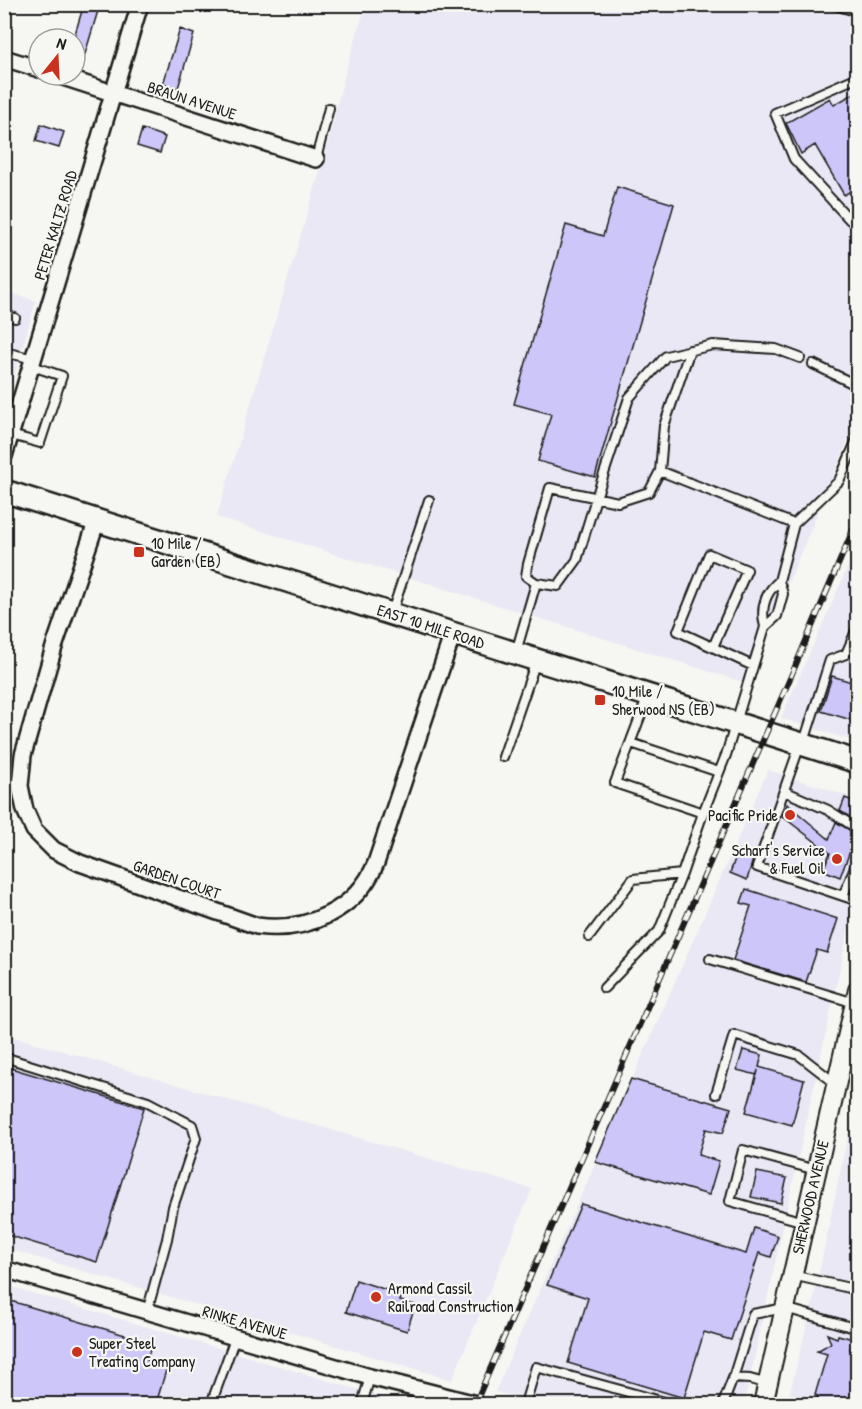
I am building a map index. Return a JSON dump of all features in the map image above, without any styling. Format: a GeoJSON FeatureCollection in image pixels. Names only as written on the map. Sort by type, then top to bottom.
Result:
{"type":"FeatureCollection","features":[{"type":"Feature","properties":{"kind":"main road","name":"EAST 10 MILE ROAD"},"geometry":{"type":"LineString","coordinates":[[4,491],[858,762]]}},
{"type":"Feature","properties":{"kind":"street","name":"PETER KALTZ ROAD"},"geometry":{"type":"LineString","coordinates":[[4,456],[140,4]]}},
{"type":"Feature","properties":{"kind":"street"},"geometry":{"type":"LineString","coordinates":[[4,58],[27,65]]}},
{"type":"Feature","properties":{"kind":"street","name":"BRAUN AVENUE"},"geometry":{"type":"LineString","coordinates":[[87,84],[316,159]]}},
{"type":"Feature","properties":{"kind":"street","name":"GARDEN COURT"},"geometry":{"type":"LineString","coordinates":[[97,520],[54,647],[23,755],[20,786],[25,810],[34,830],[54,850],[80,863],[257,926],[288,928],[322,918],[348,902],[366,883],[376,863],[453,633]]}},
{"type":"Feature","properties":{"kind":"street","name":"SHERWOOD AVENUE"},"geometry":{"type":"LineString","coordinates":[[765,1404],[856,997]]}},
{"type":"Feature","properties":{"kind":"street","name":"RINKE AVENUE"},"geometry":{"type":"LineString","coordinates":[[4,1269],[370,1377],[417,1397],[476,1404]]}},
{"type":"Feature","properties":{"kind":"lane"},"geometry":{"type":"LineString","coordinates":[[832,4],[858,12]]}},
{"type":"Feature","properties":{"kind":"lane"},"geometry":{"type":"LineString","coordinates":[[858,77],[775,113],[794,159],[850,220],[858,217]]}},
{"type":"Feature","properties":{"kind":"lane"},"geometry":{"type":"LineString","coordinates":[[316,159],[329,108]]}},
{"type":"Feature","properties":{"kind":"lane"},"geometry":{"type":"LineString","coordinates":[[4,315],[15,318]]}},
{"type":"Feature","properties":{"kind":"lane"},"geometry":{"type":"LineString","coordinates":[[690,350],[664,426],[660,471],[649,492],[618,502],[596,498],[550,489],[526,576],[536,583],[558,586],[577,560],[596,498],[629,398],[666,356],[690,350],[712,345],[776,349],[800,358]]}},
{"type":"Feature","properties":{"kind":"lane"},"geometry":{"type":"LineString","coordinates":[[4,352],[62,376],[40,443],[11,435]]}},
{"type":"Feature","properties":{"kind":"lane"},"geometry":{"type":"LineString","coordinates":[[813,364],[858,386]]}},
{"type":"Feature","properties":{"kind":"lane"},"geometry":{"type":"LineString","coordinates":[[604,988],[659,931],[719,772],[765,627],[777,615],[783,594],[780,581],[794,524],[839,481],[858,437]]}},
{"type":"Feature","properties":{"kind":"lane"},"geometry":{"type":"LineString","coordinates":[[660,471],[794,524]]}},
{"type":"Feature","properties":{"kind":"lane"},"geometry":{"type":"LineString","coordinates":[[392,614],[429,500]]}},
{"type":"Feature","properties":{"kind":"lane"},"geometry":{"type":"LineString","coordinates":[[713,647],[747,570],[709,554],[678,631],[753,666]]}},
{"type":"Feature","properties":{"kind":"lane"},"geometry":{"type":"LineString","coordinates":[[765,627],[762,614],[769,590],[780,581]]}},
{"type":"Feature","properties":{"kind":"lane"},"geometry":{"type":"LineString","coordinates":[[516,653],[536,583]]}},
{"type":"Feature","properties":{"kind":"lane"},"geometry":{"type":"LineString","coordinates":[[858,626],[846,654],[830,660],[757,867],[858,901]]}},
{"type":"Feature","properties":{"kind":"lane"},"geometry":{"type":"LineString","coordinates":[[503,757],[536,659]]}},
{"type":"Feature","properties":{"kind":"lane"},"geometry":{"type":"LineString","coordinates":[[649,695],[615,783],[704,813]]}},
{"type":"Feature","properties":{"kind":"lane"},"geometry":{"type":"LineString","coordinates":[[631,743],[719,772]]}},
{"type":"Feature","properties":{"kind":"lane"},"geometry":{"type":"LineString","coordinates":[[784,790],[828,810],[858,829]]}},
{"type":"Feature","properties":{"kind":"lane"},"geometry":{"type":"LineString","coordinates":[[843,896],[858,860]]}},
{"type":"Feature","properties":{"kind":"lane"},"geometry":{"type":"LineString","coordinates":[[589,937],[633,879],[682,874]]}},
{"type":"Feature","properties":{"kind":"lane"},"geometry":{"type":"LineString","coordinates":[[710,959],[856,997]]}},
{"type":"Feature","properties":{"kind":"lane"},"geometry":{"type":"LineString","coordinates":[[716,1094],[734,1035],[799,1055],[836,1084]]}},
{"type":"Feature","properties":{"kind":"lane"},"geometry":{"type":"LineString","coordinates":[[4,1057],[148,1102],[192,1125],[196,1138],[173,1207],[167,1239],[147,1312]]}},
{"type":"Feature","properties":{"kind":"lane"},"geometry":{"type":"LineString","coordinates":[[805,1222],[730,1201],[743,1150],[816,1170]]}},
{"type":"Feature","properties":{"kind":"lane"},"geometry":{"type":"LineString","coordinates":[[792,1275],[858,1290]]}},
{"type":"Feature","properties":{"kind":"lane"},"geometry":{"type":"LineString","coordinates":[[723,1404],[753,1314],[785,1308],[858,1329]]}},
{"type":"Feature","properties":{"kind":"lane"},"geometry":{"type":"LineString","coordinates":[[211,1404],[235,1338]]}},
{"type":"Feature","properties":{"kind":"lane"},"geometry":{"type":"LineString","coordinates":[[525,1404],[536,1367],[672,1404]]}},
{"type":"Feature","properties":{"kind":"lane"},"geometry":{"type":"LineString","coordinates":[[362,1404],[370,1377]]}},
{"type":"Feature","properties":{"kind":"lane"},"geometry":{"type":"LineString","coordinates":[[733,1378],[750,1379],[768,1384]]}},
{"type":"Feature","properties":{"kind":"shaded area"},"geometry":{"type":"Polygon","coordinates":[[[366,5],[857,5],[857,419],[746,683],[217,517],[325,154],[347,66],[366,5]]]}},
{"type":"Feature","properties":{"kind":"shaded area"},"geometry":{"type":"Polygon","coordinates":[[[5,291],[36,301],[5,407],[5,291]]]}},
{"type":"Feature","properties":{"kind":"shaded area"},"geometry":{"type":"Polygon","coordinates":[[[857,546],[857,742],[781,718],[857,546]]]}},
{"type":"Feature","properties":{"kind":"shaded area"},"geometry":{"type":"Polygon","coordinates":[[[768,770],[857,799],[857,891],[744,1404],[540,1404],[495,1392],[768,770]]]}},
{"type":"Feature","properties":{"kind":"shaded area"},"geometry":{"type":"Polygon","coordinates":[[[4,1034],[532,1189],[452,1380],[5,1248],[4,1034]]]}},
{"type":"Feature","properties":{"kind":"shaded area"},"geometry":{"type":"Polygon","coordinates":[[[857,1092],[857,1404],[787,1404],[814,1297],[857,1092]]]}},
{"type":"Feature","properties":{"kind":"shaded area"},"geometry":{"type":"Polygon","coordinates":[[[5,1285],[406,1404],[5,1404],[5,1285]]]}},
{"type":"Feature","properties":{"kind":"building"},"geometry":{"type":"Polygon","coordinates":[[[84,4],[100,4],[87,47],[87,27],[77,27],[84,4]]]}},
{"type":"Feature","properties":{"kind":"building"},"geometry":{"type":"Polygon","coordinates":[[[180,29],[194,34],[178,88],[163,84],[180,29]]]}},
{"type":"Feature","properties":{"kind":"building"},"geometry":{"type":"Polygon","coordinates":[[[858,91],[858,187],[844,195],[815,145],[801,154],[786,123],[830,98],[834,105],[858,91]]]}},
{"type":"Feature","properties":{"kind":"building"},"geometry":{"type":"Polygon","coordinates":[[[41,124],[64,132],[59,148],[36,141],[41,124]]]}},
{"type":"Feature","properties":{"kind":"building"},"geometry":{"type":"Polygon","coordinates":[[[142,129],[165,137],[160,153],[137,146],[142,129]]]}},
{"type":"Feature","properties":{"kind":"building"},"geometry":{"type":"Polygon","coordinates":[[[617,187],[674,204],[595,477],[538,461],[551,414],[514,404],[566,225],[603,236],[617,187]]]}},
{"type":"Feature","properties":{"kind":"building"},"geometry":{"type":"Polygon","coordinates":[[[832,676],[858,684],[858,722],[821,711],[832,676]]]}},
{"type":"Feature","properties":{"kind":"building"},"geometry":{"type":"Polygon","coordinates":[[[845,798],[858,803],[858,822],[840,811],[845,798]]]}},
{"type":"Feature","properties":{"kind":"building"},"geometry":{"type":"Polygon","coordinates":[[[787,804],[829,839],[836,822],[858,835],[858,851],[851,849],[840,877],[823,870],[830,853],[782,816],[787,804]]]}},
{"type":"Feature","properties":{"kind":"building"},"geometry":{"type":"Polygon","coordinates":[[[738,850],[754,856],[747,880],[730,873],[738,850]]]}},
{"type":"Feature","properties":{"kind":"building"},"geometry":{"type":"Polygon","coordinates":[[[746,889],[838,919],[827,953],[817,950],[806,982],[733,960],[751,906],[741,903],[746,889]]]}},
{"type":"Feature","properties":{"kind":"building"},"geometry":{"type":"Polygon","coordinates":[[[743,1050],[762,1055],[759,1067],[804,1080],[792,1125],[746,1112],[757,1075],[737,1070],[743,1050]]]}},
{"type":"Feature","properties":{"kind":"building"},"geometry":{"type":"Polygon","coordinates":[[[4,1066],[144,1108],[97,1262],[4,1234],[4,1066]]]}},
{"type":"Feature","properties":{"kind":"building"},"geometry":{"type":"Polygon","coordinates":[[[631,1079],[731,1108],[723,1133],[706,1129],[698,1155],[719,1161],[709,1195],[595,1162],[631,1079]]]}},
{"type":"Feature","properties":{"kind":"building"},"geometry":{"type":"Polygon","coordinates":[[[757,1172],[787,1178],[781,1203],[751,1197],[757,1172]]]}},
{"type":"Feature","properties":{"kind":"building"},"geometry":{"type":"Polygon","coordinates":[[[581,1204],[746,1254],[754,1228],[778,1236],[771,1257],[759,1253],[731,1340],[704,1332],[684,1398],[568,1363],[588,1298],[547,1285],[581,1204]]]}},
{"type":"Feature","properties":{"kind":"building","name":"Armond Cassil Railroad Construction"},"geometry":{"type":"Polygon","coordinates":[[[356,1280],[402,1295],[400,1301],[415,1305],[407,1331],[346,1312],[356,1280]]]}},
{"type":"Feature","properties":{"kind":"building","name":"Super Steel Treating Company"},"geometry":{"type":"Polygon","coordinates":[[[4,1299],[152,1343],[147,1360],[167,1367],[156,1404],[4,1404],[4,1299]]]}},
{"type":"Feature","properties":{"kind":"building"},"geometry":{"type":"Polygon","coordinates":[[[827,1334],[837,1338],[838,1335],[853,1339],[850,1349],[858,1351],[858,1404],[815,1404],[818,1396],[815,1395],[827,1354],[817,1351],[831,1343],[827,1334]]]}},
{"type":"Feature","properties":{"kind":"railway"},"geometry":{"type":"LineString","coordinates":[[475,1404],[858,518]]}},
{"type":"Feature","properties":{"kind":"place","name":"10 Mile / Garden (EB)"},"geometry":{"type":"Point","coordinates":[139,552]}},
{"type":"Feature","properties":{"kind":"place","name":"10 Mile / Sherwood NS (EB)"},"geometry":{"type":"Point","coordinates":[600,700]}},
{"type":"Feature","properties":{"kind":"place","name":"Pacific Pride"},"geometry":{"type":"Point","coordinates":[790,815]}},
{"type":"Feature","properties":{"kind":"place","name":"Scharf's Service & Fuel Oil"},"geometry":{"type":"Point","coordinates":[837,859]}},
{"type":"Feature","properties":{"kind":"place","name":"Armond Cassil Railroad Construction"},"geometry":{"type":"Point","coordinates":[376,1297]}},
{"type":"Feature","properties":{"kind":"place","name":"Super Steel Treating Company"},"geometry":{"type":"Point","coordinates":[77,1352]}}]}
